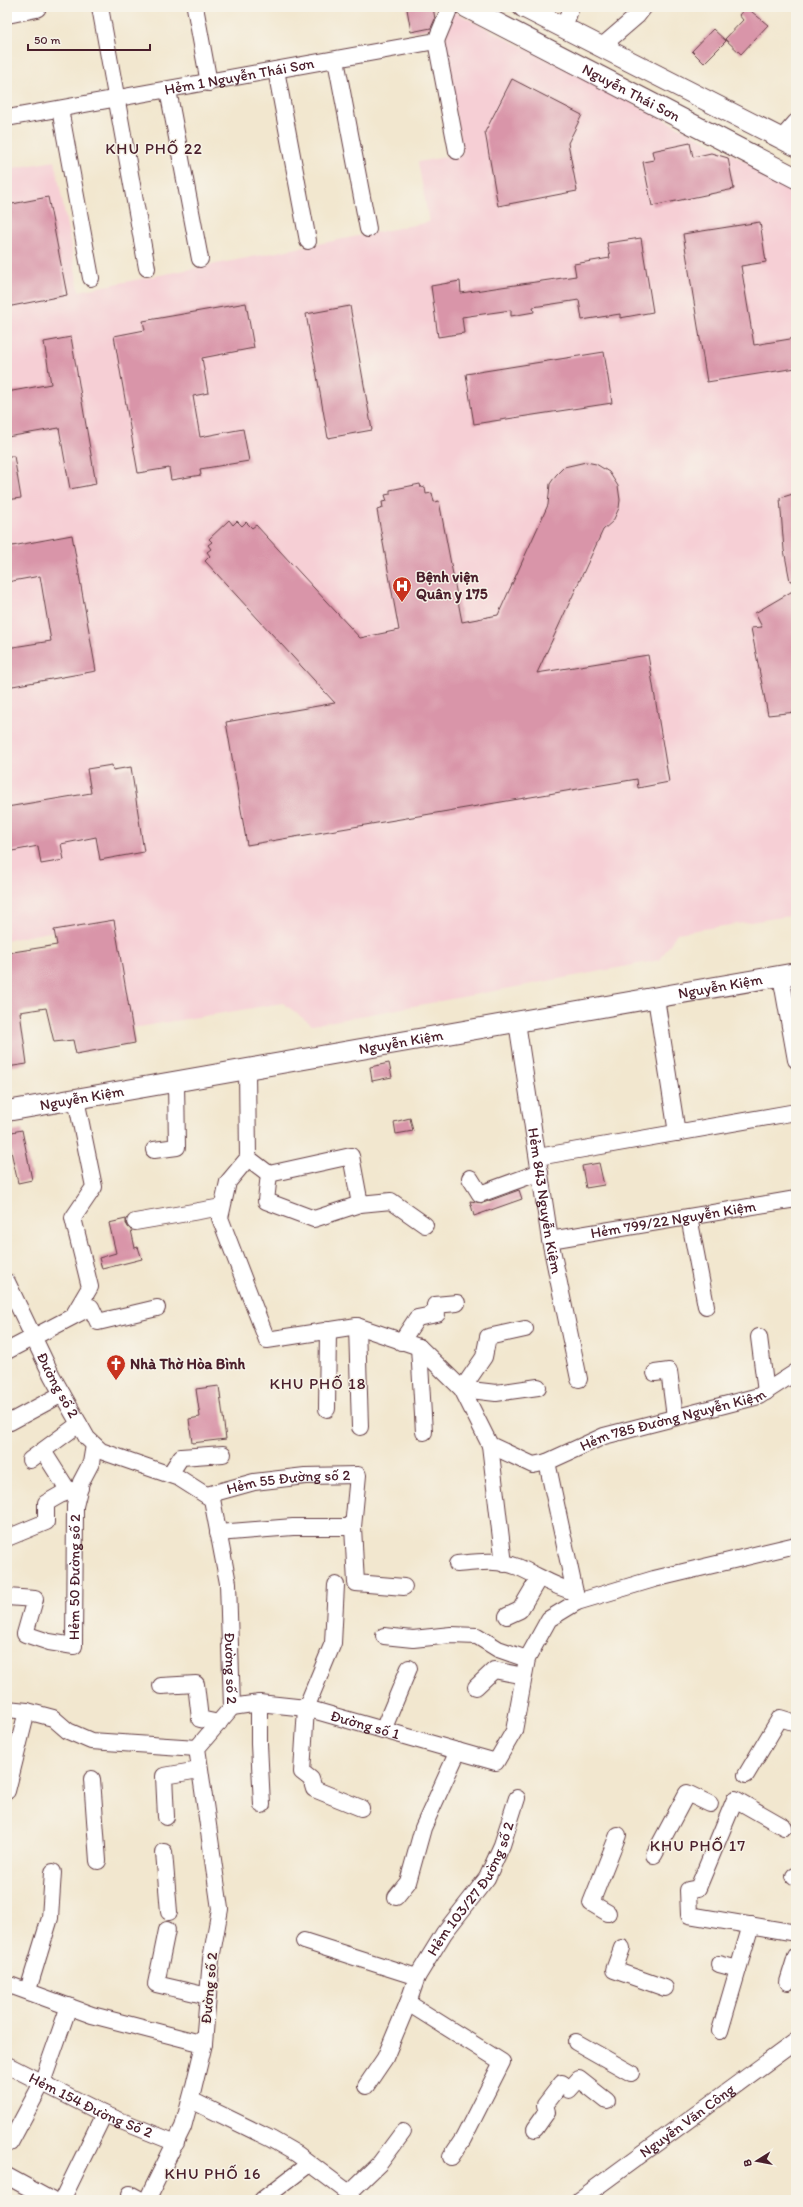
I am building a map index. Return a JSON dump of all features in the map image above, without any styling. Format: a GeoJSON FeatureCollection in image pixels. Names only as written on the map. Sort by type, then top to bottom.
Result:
{"type":"FeatureCollection","features":[{"type":"Feature","properties":{"kind":"main road"},"geometry":{"type":"LineString","coordinates":[[7,14],[36,7]]}},
{"type":"Feature","properties":{"kind":"main road","name":"Nguyễn Thái Sơn"},"geometry":{"type":"LineString","coordinates":[[466,7],[796,178]]}},
{"type":"Feature","properties":{"kind":"main road","name":"Nguyễn Thái Sơn"},"geometry":{"type":"LineString","coordinates":[[523,7],[789,142]]}},
{"type":"Feature","properties":{"kind":"main road","name":"Nguyễn Kiệm"},"geometry":{"type":"LineString","coordinates":[[7,1111],[788,974]]}},
{"type":"Feature","properties":{"kind":"street"},"geometry":{"type":"LineString","coordinates":[[100,7],[147,268]]}},
{"type":"Feature","properties":{"kind":"street"},"geometry":{"type":"LineString","coordinates":[[195,7],[209,82]]}},
{"type":"Feature","properties":{"kind":"street"},"geometry":{"type":"LineString","coordinates":[[450,7],[436,41],[457,151]]}},
{"type":"Feature","properties":{"kind":"street"},"geometry":{"type":"LineString","coordinates":[[564,28],[571,7]]}},
{"type":"Feature","properties":{"kind":"street"},"geometry":{"type":"LineString","coordinates":[[601,47],[644,7]]}},
{"type":"Feature","properties":{"kind":"street","name":"Hẻm 1 Nguyễn Thái Sơn"},"geometry":{"type":"LineString","coordinates":[[7,118],[436,41]]}},
{"type":"Feature","properties":{"kind":"street"},"geometry":{"type":"LineString","coordinates":[[336,60],[368,229]]}},
{"type":"Feature","properties":{"kind":"street"},"geometry":{"type":"LineString","coordinates":[[276,70],[308,241]]}},
{"type":"Feature","properties":{"kind":"street"},"geometry":{"type":"LineString","coordinates":[[168,90],[200,259]]}},
{"type":"Feature","properties":{"kind":"street"},"geometry":{"type":"LineString","coordinates":[[60,109],[91,278]]}},
{"type":"Feature","properties":{"kind":"street"},"geometry":{"type":"LineString","coordinates":[[789,142],[796,122]]}},
{"type":"Feature","properties":{"kind":"street"},"geometry":{"type":"LineString","coordinates":[[788,974],[796,1060]]}},
{"type":"Feature","properties":{"kind":"street"},"geometry":{"type":"LineString","coordinates":[[656,998],[677,1133]]}},
{"type":"Feature","properties":{"kind":"street","name":"Hẻm 843 Nguyễn Kiệm"},"geometry":{"type":"LineString","coordinates":[[517,1022],[550,1240],[579,1379]]}},
{"type":"Feature","properties":{"kind":"street"},"geometry":{"type":"LineString","coordinates":[[247,1069],[248,1158],[228,1182],[220,1218],[267,1340],[356,1326],[419,1347],[462,1389],[490,1445],[504,1564]]}},
{"type":"Feature","properties":{"kind":"street"},"geometry":{"type":"LineString","coordinates":[[154,1150],[177,1147],[176,1082]]}},
{"type":"Feature","properties":{"kind":"street"},"geometry":{"type":"LineString","coordinates":[[73,1316],[90,1287],[73,1218],[94,1187],[76,1099]]}},
{"type":"Feature","properties":{"kind":"street"},"geometry":{"type":"LineString","coordinates":[[470,1178],[480,1194],[539,1164],[677,1133],[796,1112]]}},
{"type":"Feature","properties":{"kind":"street"},"geometry":{"type":"LineString","coordinates":[[248,1158],[269,1174],[351,1156],[360,1204]]}},
{"type":"Feature","properties":{"kind":"street"},"geometry":{"type":"LineString","coordinates":[[269,1174],[266,1201],[314,1219],[360,1204],[391,1200],[425,1225]]}},
{"type":"Feature","properties":{"kind":"street","name":"Hẻm 799/22 Nguyễn Kiệm"},"geometry":{"type":"LineString","coordinates":[[550,1240],[796,1199]]}},
{"type":"Feature","properties":{"kind":"street"},"geometry":{"type":"LineString","coordinates":[[135,1222],[222,1207]]}},
{"type":"Feature","properties":{"kind":"street"},"geometry":{"type":"LineString","coordinates":[[689,1217],[706,1306]]}},
{"type":"Feature","properties":{"kind":"street","name":"Đường số 2"},"geometry":{"type":"LineString","coordinates":[[7,1282],[62,1394],[87,1438],[101,1451],[170,1474],[212,1499],[228,1583],[232,1707],[197,1748],[220,1909],[211,1960],[204,2044],[183,2127],[148,2200]]}},
{"type":"Feature","properties":{"kind":"street"},"geometry":{"type":"LineString","coordinates":[[402,1342],[417,1318],[437,1314],[435,1305],[457,1303]]}},
{"type":"Feature","properties":{"kind":"street"},"geometry":{"type":"LineString","coordinates":[[7,1351],[91,1307],[98,1322],[157,1308]]}},
{"type":"Feature","properties":{"kind":"street"},"geometry":{"type":"LineString","coordinates":[[356,1326],[360,1427]]}},
{"type":"Feature","properties":{"kind":"street"},"geometry":{"type":"LineString","coordinates":[[462,1389],[484,1357],[488,1337],[525,1329]]}},
{"type":"Feature","properties":{"kind":"street"},"geometry":{"type":"LineString","coordinates":[[327,1409],[328,1330]]}},
{"type":"Feature","properties":{"kind":"street"},"geometry":{"type":"LineString","coordinates":[[759,1337],[766,1392]]}},
{"type":"Feature","properties":{"kind":"street"},"geometry":{"type":"LineString","coordinates":[[419,1347],[424,1432]]}},
{"type":"Feature","properties":{"kind":"street"},"geometry":{"type":"LineString","coordinates":[[654,1373],[669,1371],[675,1417]]}},
{"type":"Feature","properties":{"kind":"street","name":"Hẻm 785 Đường Nguyễn Kiệm"},"geometry":{"type":"LineString","coordinates":[[547,1462],[604,1436],[759,1396],[796,1372]]}},
{"type":"Feature","properties":{"kind":"street"},"geometry":{"type":"LineString","coordinates":[[462,1389],[496,1393],[538,1387]]}},
{"type":"Feature","properties":{"kind":"street"},"geometry":{"type":"LineString","coordinates":[[7,1420],[10,1422],[62,1394]]}},
{"type":"Feature","properties":{"kind":"street"},"geometry":{"type":"LineString","coordinates":[[30,1460],[79,1424]]}},
{"type":"Feature","properties":{"kind":"street","name":"Hẻm 50 Đường số 2"},"geometry":{"type":"LineString","coordinates":[[7,1597],[35,1599],[25,1634],[49,1642],[74,1646],[74,1490],[91,1463],[94,1445]]}},
{"type":"Feature","properties":{"kind":"street"},"geometry":{"type":"LineString","coordinates":[[490,1445],[533,1465],[547,1462],[576,1597]]}},
{"type":"Feature","properties":{"kind":"street"},"geometry":{"type":"LineString","coordinates":[[7,1538],[46,1522],[46,1503],[74,1490],[43,1451]]}},
{"type":"Feature","properties":{"kind":"street"},"geometry":{"type":"LineString","coordinates":[[170,1474],[181,1457],[223,1454]]}},
{"type":"Feature","properties":{"kind":"street","name":"Hẻm 55 Đường số 2"},"geometry":{"type":"LineString","coordinates":[[207,1495],[254,1482],[305,1476],[358,1475],[352,1527],[356,1583],[404,1587]]}},
{"type":"Feature","properties":{"kind":"street"},"geometry":{"type":"LineString","coordinates":[[218,1533],[293,1527],[352,1527]]}},
{"type":"Feature","properties":{"kind":"street"},"geometry":{"type":"LineString","coordinates":[[476,1687],[494,1670],[524,1676],[527,1659],[549,1619],[576,1597],[796,1545]]}},
{"type":"Feature","properties":{"kind":"street"},"geometry":{"type":"LineString","coordinates":[[457,1564],[491,1561],[517,1567],[576,1597]]}},
{"type":"Feature","properties":{"kind":"street"},"geometry":{"type":"LineString","coordinates":[[507,1616],[520,1610],[539,1578]]}},
{"type":"Feature","properties":{"kind":"street"},"geometry":{"type":"LineString","coordinates":[[336,1585],[333,1643],[306,1708],[302,1772],[311,1779],[314,1789],[361,1808]]}},
{"type":"Feature","properties":{"kind":"street"},"geometry":{"type":"LineString","coordinates":[[384,1636],[413,1639],[451,1635],[477,1636],[498,1649],[527,1659]]}},
{"type":"Feature","properties":{"kind":"street"},"geometry":{"type":"LineString","coordinates":[[383,1730],[409,1668]]}},
{"type":"Feature","properties":{"kind":"street","name":"Đường số 1"},"geometry":{"type":"LineString","coordinates":[[232,1707],[259,1703],[306,1708],[496,1762],[514,1731],[524,1676]]}},
{"type":"Feature","properties":{"kind":"street"},"geometry":{"type":"LineString","coordinates":[[161,1686],[196,1684],[200,1719],[218,1723]]}},
{"type":"Feature","properties":{"kind":"street"},"geometry":{"type":"LineString","coordinates":[[259,1703],[258,1744],[262,1805]]}},
{"type":"Feature","properties":{"kind":"street"},"geometry":{"type":"LineString","coordinates":[[7,1709],[27,1711],[53,1718],[68,1731],[91,1741],[197,1748]]}},
{"type":"Feature","properties":{"kind":"street"},"geometry":{"type":"LineString","coordinates":[[7,1787],[27,1711]]}},
{"type":"Feature","properties":{"kind":"street"},"geometry":{"type":"LineString","coordinates":[[746,1775],[780,1718],[796,1723]]}},
{"type":"Feature","properties":{"kind":"street"},"geometry":{"type":"LineString","coordinates":[[396,1897],[408,1882],[423,1828],[458,1751]]}},
{"type":"Feature","properties":{"kind":"street"},"geometry":{"type":"LineString","coordinates":[[166,1817],[164,1776],[199,1770]]}},
{"type":"Feature","properties":{"kind":"street"},"geometry":{"type":"LineString","coordinates":[[92,1779],[98,1861]]}},
{"type":"Feature","properties":{"kind":"street"},"geometry":{"type":"LineString","coordinates":[[654,1855],[686,1793],[710,1804]]}},
{"type":"Feature","properties":{"kind":"street","name":"Hẻm 103/27 Đường số 2"},"geometry":{"type":"LineString","coordinates":[[366,2086],[385,2058],[408,2004],[417,1977],[444,1933],[486,1878],[502,1845],[517,1798]]}},
{"type":"Feature","properties":{"kind":"street"},"geometry":{"type":"LineString","coordinates":[[784,1827],[735,1800],[698,1888],[688,1890],[689,1915],[796,1933]]}},
{"type":"Feature","properties":{"kind":"street"},"geometry":{"type":"LineString","coordinates":[[608,1913],[591,1903],[618,1834]]}},
{"type":"Feature","properties":{"kind":"street"},"geometry":{"type":"LineString","coordinates":[[164,1852],[169,1912]]}},
{"type":"Feature","properties":{"kind":"street"},"geometry":{"type":"LineString","coordinates":[[28,1990],[50,1918],[53,1872]]}},
{"type":"Feature","properties":{"kind":"street"},"geometry":{"type":"LineString","coordinates":[[720,2031],[751,1926]]}},
{"type":"Feature","properties":{"kind":"street"},"geometry":{"type":"LineString","coordinates":[[166,1930],[156,1984],[208,1996]]}},
{"type":"Feature","properties":{"kind":"street"},"geometry":{"type":"LineString","coordinates":[[304,1941],[417,1977]]}},
{"type":"Feature","properties":{"kind":"street"},"geometry":{"type":"LineString","coordinates":[[622,1948],[614,1970],[665,1988]]}},
{"type":"Feature","properties":{"kind":"street"},"geometry":{"type":"LineString","coordinates":[[788,1982],[796,1956]]}},
{"type":"Feature","properties":{"kind":"street"},"geometry":{"type":"LineString","coordinates":[[719,1964],[738,1969]]}},
{"type":"Feature","properties":{"kind":"street"},"geometry":{"type":"LineString","coordinates":[[7,1984],[28,1990],[92,2014],[204,2044]]}},
{"type":"Feature","properties":{"kind":"street"},"geometry":{"type":"LineString","coordinates":[[408,2004],[502,2062],[463,2139],[451,2157]]}},
{"type":"Feature","properties":{"kind":"street"},"geometry":{"type":"LineString","coordinates":[[10,2143],[42,2083],[69,2006]]}},
{"type":"Feature","properties":{"kind":"street","name":"Nguyễn Văn Công"},"geometry":{"type":"LineString","coordinates":[[579,2200],[796,2041]]}},
{"type":"Feature","properties":{"kind":"street"},"geometry":{"type":"LineString","coordinates":[[576,2042],[631,2073]]}},
{"type":"Feature","properties":{"kind":"street","name":"Hẻm 154 Đường Số 2"},"geometry":{"type":"LineString","coordinates":[[7,2065],[104,2114],[176,2143]]}},
{"type":"Feature","properties":{"kind":"street"},"geometry":{"type":"LineString","coordinates":[[535,2129],[547,2112],[545,2105],[562,2083],[569,2090],[579,2079],[608,2101]]}},
{"type":"Feature","properties":{"kind":"street"},"geometry":{"type":"LineString","coordinates":[[191,2100],[271,2139],[309,2164],[352,2196],[380,2163],[403,2132]]}},
{"type":"Feature","properties":{"kind":"street"},"geometry":{"type":"LineString","coordinates":[[62,2200],[104,2114]]}},
{"type":"Feature","properties":{"kind":"street"},"geometry":{"type":"LineString","coordinates":[[262,2200],[309,2164]]}},
{"type":"Feature","properties":{"kind":"street"},"geometry":{"type":"LineString","coordinates":[[7,2176],[51,2200]]}},
{"type":"Feature","properties":{"kind":"shaded area","name":"Bệnh viện Quân y 175"},"geometry":{"type":"Polygon","coordinates":[[[453,11],[796,187],[796,915],[677,933],[660,960],[312,1025],[283,1003],[132,1028],[114,920],[7,940],[7,169],[55,161],[79,291],[429,222],[418,162],[463,154],[443,46],[453,11]]]}},
{"type":"Feature","properties":{"kind":"building"},"geometry":{"type":"Polygon","coordinates":[[[433,7],[435,19],[431,28],[411,32],[407,9],[433,7]]]}},
{"type":"Feature","properties":{"kind":"building"},"geometry":{"type":"Polygon","coordinates":[[[746,7],[768,25],[741,54],[725,39],[743,20],[739,15],[746,7]]]}},
{"type":"Feature","properties":{"kind":"building"},"geometry":{"type":"Polygon","coordinates":[[[713,29],[726,41],[704,63],[692,51],[713,29]]]}},
{"type":"Feature","properties":{"kind":"building"},"geometry":{"type":"Polygon","coordinates":[[[512,79],[582,115],[568,143],[577,191],[498,206],[485,132],[512,79]]]}},
{"type":"Feature","properties":{"kind":"building"},"geometry":{"type":"Polygon","coordinates":[[[690,143],[693,157],[711,153],[728,158],[734,189],[652,206],[643,162],[654,160],[652,151],[690,143]]]}},
{"type":"Feature","properties":{"kind":"building"},"geometry":{"type":"Polygon","coordinates":[[[48,197],[67,295],[7,307],[7,205],[48,197]]]}},
{"type":"Feature","properties":{"kind":"building"},"geometry":{"type":"Polygon","coordinates":[[[760,222],[766,262],[741,266],[754,345],[796,338],[796,368],[707,382],[683,234],[760,222]]]}},
{"type":"Feature","properties":{"kind":"building"},"geometry":{"type":"Polygon","coordinates":[[[641,238],[653,312],[620,318],[620,314],[582,320],[579,300],[533,307],[534,312],[511,316],[511,310],[462,317],[464,333],[438,337],[431,286],[460,281],[461,293],[576,276],[574,264],[610,258],[607,243],[641,238]]]}},
{"type":"Feature","properties":{"kind":"building"},"geometry":{"type":"Polygon","coordinates":[[[246,303],[254,348],[202,358],[208,393],[193,396],[200,437],[243,429],[249,461],[200,469],[201,475],[171,480],[169,468],[138,473],[114,336],[145,330],[143,321],[246,303]]]}},
{"type":"Feature","properties":{"kind":"building"},"geometry":{"type":"Polygon","coordinates":[[[350,306],[372,430],[328,438],[306,314],[350,306]]]}},
{"type":"Feature","properties":{"kind":"building"},"geometry":{"type":"Polygon","coordinates":[[[71,337],[96,484],[70,489],[59,428],[7,437],[7,392],[51,384],[44,342],[71,337]]]}},
{"type":"Feature","properties":{"kind":"building"},"geometry":{"type":"Polygon","coordinates":[[[604,352],[612,403],[474,424],[466,374],[604,352]]]}},
{"type":"Feature","properties":{"kind":"building"},"geometry":{"type":"Polygon","coordinates":[[[7,456],[14,456],[21,498],[7,500],[7,456]]]}},
{"type":"Feature","properties":{"kind":"building"},"geometry":{"type":"Polygon","coordinates":[[[586,462],[596,464],[609,472],[618,486],[620,500],[619,508],[613,521],[603,530],[537,673],[648,655],[669,782],[638,788],[637,779],[247,845],[226,722],[335,703],[205,561],[210,556],[207,552],[211,549],[208,545],[212,542],[209,539],[229,520],[233,525],[237,521],[242,526],[246,522],[252,528],[256,525],[360,638],[399,630],[377,510],[383,508],[382,502],[387,501],[385,495],[390,494],[390,490],[420,484],[421,488],[425,487],[426,494],[432,493],[434,502],[439,501],[462,622],[498,615],[548,505],[550,484],[564,467],[586,462]]]}},
{"type":"Feature","properties":{"kind":"building"},"geometry":{"type":"Polygon","coordinates":[[[796,493],[796,580],[790,581],[784,550],[780,498],[796,493]]]}},
{"type":"Feature","properties":{"kind":"building"},"geometry":{"type":"Polygon","coordinates":[[[72,535],[96,671],[7,687],[7,648],[51,641],[40,576],[7,582],[7,547],[72,535]]]}},
{"type":"Feature","properties":{"kind":"building"},"geometry":{"type":"Polygon","coordinates":[[[796,589],[796,712],[768,715],[751,628],[762,627],[755,613],[796,589]]]}},
{"type":"Feature","properties":{"kind":"building"},"geometry":{"type":"Polygon","coordinates":[[[112,765],[113,770],[131,767],[144,852],[100,860],[96,837],[61,844],[64,860],[41,864],[38,846],[7,852],[7,807],[91,793],[87,769],[112,765]]]}},
{"type":"Feature","properties":{"kind":"building"},"geometry":{"type":"Polygon","coordinates":[[[114,920],[135,1043],[76,1054],[73,1040],[54,1042],[46,1008],[20,1012],[27,1064],[7,1067],[7,953],[57,945],[54,930],[114,920]]]}},
{"type":"Feature","properties":{"kind":"building"},"geometry":{"type":"Polygon","coordinates":[[[389,1063],[392,1077],[372,1081],[370,1067],[389,1063]]]}},
{"type":"Feature","properties":{"kind":"building"},"geometry":{"type":"Polygon","coordinates":[[[410,1118],[413,1131],[396,1134],[394,1122],[410,1118]]]}},
{"type":"Feature","properties":{"kind":"building"},"geometry":{"type":"Polygon","coordinates":[[[22,1130],[32,1180],[18,1183],[7,1133],[22,1130]]]}},
{"type":"Feature","properties":{"kind":"building"},"geometry":{"type":"Polygon","coordinates":[[[599,1163],[604,1185],[586,1188],[582,1166],[599,1163]]]}},
{"type":"Feature","properties":{"kind":"building"},"geometry":{"type":"Polygon","coordinates":[[[519,1190],[522,1199],[474,1216],[470,1201],[483,1203],[519,1190]]]}},
{"type":"Feature","properties":{"kind":"building"},"geometry":{"type":"Polygon","coordinates":[[[126,1219],[126,1224],[131,1230],[135,1248],[138,1247],[142,1259],[102,1269],[99,1258],[116,1253],[109,1223],[126,1219]]]}},
{"type":"Feature","properties":{"kind":"building"},"geometry":{"type":"Polygon","coordinates":[[[219,1386],[226,1439],[192,1443],[189,1419],[200,1417],[196,1389],[219,1386]]]}},
{"type":"Feature","properties":{"kind":"place","name":"Bệnh viện Quân y 175"},"geometry":{"type":"Point","coordinates":[402,603]}},
{"type":"Feature","properties":{"kind":"place","name":"Nhà Thờ Hòa Bình"},"geometry":{"type":"Point","coordinates":[116,1381]}},
{"type":"Feature","properties":{"kind":"district","name":"KHU PHỐ 22"},"geometry":{"type":"Point","coordinates":[154,148]}},
{"type":"Feature","properties":{"kind":"district","name":"KHU PHỐ 18"},"geometry":{"type":"Point","coordinates":[318,1383]}},
{"type":"Feature","properties":{"kind":"district","name":"KHU PHỐ 17"},"geometry":{"type":"Point","coordinates":[698,1845]}},
{"type":"Feature","properties":{"kind":"district","name":"KHU PHỐ 16"},"geometry":{"type":"Point","coordinates":[213,2173]}}]}
